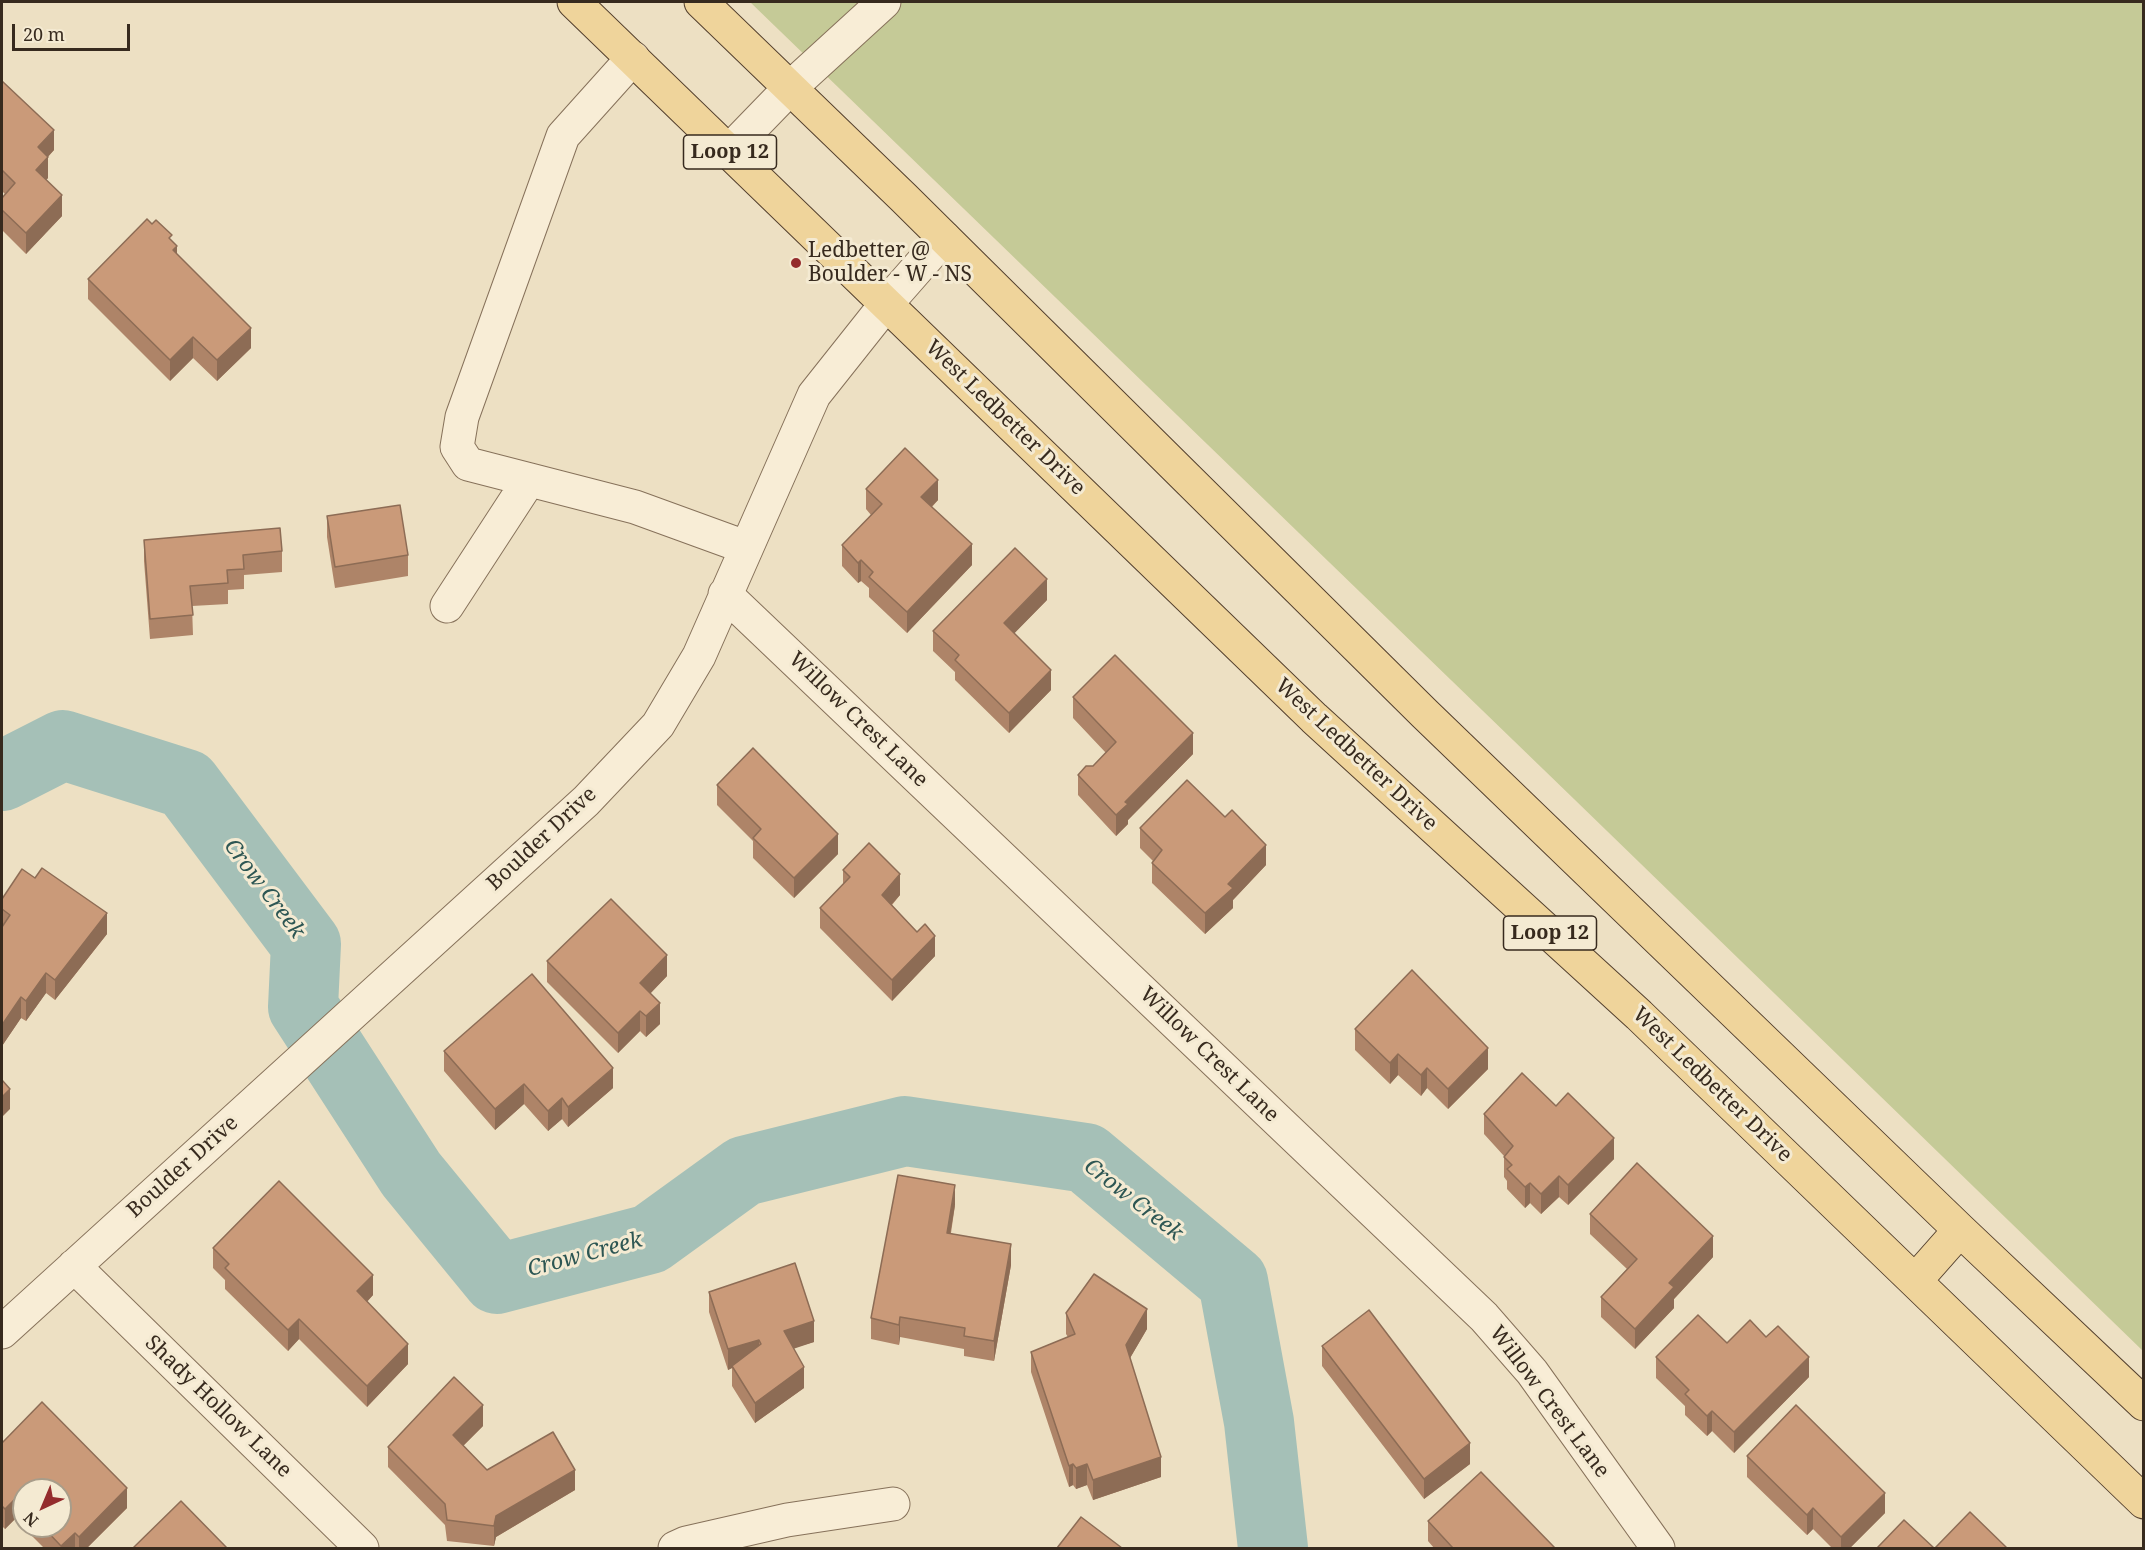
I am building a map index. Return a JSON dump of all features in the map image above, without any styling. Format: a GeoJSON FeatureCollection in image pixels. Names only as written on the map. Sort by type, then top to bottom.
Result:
{"type":"FeatureCollection","features":[{"type":"Feature","properties":{"kind":"main road","name":"West Ledbetter Drive"},"geometry":{"type":"LineString","coordinates":[[574,2],[1314,718],[1639,1014],[2144,1502]]}},
{"type":"Feature","properties":{"kind":"main road","name":"Loop 12"},"geometry":{"type":"LineString","coordinates":[[701,2],[944,238],[1425,714],[1960,1230],[2144,1404]]}},
{"type":"Feature","properties":{"kind":"main road"},"geometry":{"type":"LineString","coordinates":[[1915,1281],[1960,1230]]}},
{"type":"Feature","properties":{"kind":"street"},"geometry":{"type":"LineString","coordinates":[[729,151],[790,87],[884,2]]}},
{"type":"Feature","properties":{"kind":"street"},"geometry":{"type":"LineString","coordinates":[[633,58],[563,136],[462,417],[457,447],[468,464],[635,507],[745,548]]}},
{"type":"Feature","properties":{"kind":"street","name":"Boulder Drive"},"geometry":{"type":"LineString","coordinates":[[2,1332],[586,801],[658,725],[699,656],[814,395],[886,303],[944,238]]}},
{"type":"Feature","properties":{"kind":"street"},"geometry":{"type":"LineString","coordinates":[[447,606],[529,480]]}},
{"type":"Feature","properties":{"kind":"street","name":"Willow Crest Lane"},"geometry":{"type":"LineString","coordinates":[[725,594],[1484,1317],[1532,1372],[1658,1548]]}},
{"type":"Feature","properties":{"kind":"street","name":"Shady Hollow Lane"},"geometry":{"type":"LineString","coordinates":[[74,1266],[362,1548]]}},
{"type":"Feature","properties":{"kind":"street"},"geometry":{"type":"LineString","coordinates":[[675,1548],[686,1543],[786,1520],[893,1504]]}},
{"type":"Feature","properties":{"kind":"green space"},"geometry":{"type":"Polygon","coordinates":[[[750,2],[2143,2],[2143,1351],[1574,799],[750,2]]]}},
{"type":"Feature","properties":{"kind":"building"},"geometry":{"type":"Polygon","coordinates":[[[2,81],[54,130],[38,147],[48,157],[36,170],[62,195],[26,233],[2,210],[2,198],[15,183],[2,170],[2,81]]]}},
{"type":"Feature","properties":{"kind":"building"},"geometry":{"type":"Polygon","coordinates":[[[147,219],[152,224],[156,220],[172,235],[169,238],[177,246],[173,250],[251,328],[217,360],[193,337],[170,360],[88,279],[147,219]]]}},
{"type":"Feature","properties":{"kind":"building"},"geometry":{"type":"Polygon","coordinates":[[[905,448],[938,480],[921,497],[972,544],[907,612],[869,577],[873,572],[861,560],[858,563],[842,545],[882,504],[866,489],[905,448]]]}},
{"type":"Feature","properties":{"kind":"building"},"geometry":{"type":"Polygon","coordinates":[[[400,505],[408,555],[335,567],[327,516],[400,505]]]}},
{"type":"Feature","properties":{"kind":"building"},"geometry":{"type":"Polygon","coordinates":[[[280,528],[282,551],[243,555],[244,569],[227,570],[228,583],[190,586],[193,615],[150,619],[144,540],[280,528]]]}},
{"type":"Feature","properties":{"kind":"building"},"geometry":{"type":"Polygon","coordinates":[[[1015,548],[1047,579],[1004,623],[1051,670],[1009,713],[955,660],[959,655],[933,631],[1015,548]]]}},
{"type":"Feature","properties":{"kind":"building"},"geometry":{"type":"Polygon","coordinates":[[[1115,655],[1193,733],[1125,802],[1128,804],[1116,815],[1078,775],[1086,766],[1093,766],[1116,742],[1073,697],[1115,655]]]}},
{"type":"Feature","properties":{"kind":"building"},"geometry":{"type":"Polygon","coordinates":[[[753,748],[838,834],[794,878],[753,838],[761,829],[717,785],[753,748]]]}},
{"type":"Feature","properties":{"kind":"building"},"geometry":{"type":"Polygon","coordinates":[[[1187,780],[1225,817],[1232,810],[1266,845],[1228,884],[1233,888],[1205,913],[1152,863],[1162,850],[1140,828],[1187,780]]]}},
{"type":"Feature","properties":{"kind":"building"},"geometry":{"type":"Polygon","coordinates":[[[869,843],[900,874],[882,895],[917,932],[925,924],[935,936],[892,980],[820,908],[850,877],[843,870],[869,843]]]}},
{"type":"Feature","properties":{"kind":"building"},"geometry":{"type":"Polygon","coordinates":[[[42,868],[107,913],[55,980],[46,973],[26,1001],[21,997],[2,1025],[2,927],[10,915],[2,909],[2,899],[22,869],[35,878],[42,868]]]}},
{"type":"Feature","properties":{"kind":"building"},"geometry":{"type":"Polygon","coordinates":[[[611,899],[667,955],[640,983],[660,1003],[646,1016],[640,1011],[618,1033],[547,961],[611,899]]]}},
{"type":"Feature","properties":{"kind":"building"},"geometry":{"type":"Polygon","coordinates":[[[1412,970],[1488,1048],[1448,1089],[1427,1068],[1421,1075],[1398,1054],[1390,1063],[1355,1029],[1412,970]]]}},
{"type":"Feature","properties":{"kind":"building"},"geometry":{"type":"Polygon","coordinates":[[[532,974],[613,1068],[568,1107],[562,1098],[548,1111],[524,1084],[495,1109],[444,1051],[532,974]]]}},
{"type":"Feature","properties":{"kind":"building"},"geometry":{"type":"Polygon","coordinates":[[[1522,1073],[1556,1106],[1568,1093],[1614,1138],[1568,1185],[1559,1176],[1541,1194],[1530,1183],[1525,1187],[1507,1169],[1512,1165],[1504,1157],[1513,1146],[1484,1114],[1522,1073]]]}},
{"type":"Feature","properties":{"kind":"building"},"geometry":{"type":"Polygon","coordinates":[[[2,1080],[10,1089],[2,1097],[2,1080]]]}},
{"type":"Feature","properties":{"kind":"building"},"geometry":{"type":"Polygon","coordinates":[[[1637,1163],[1713,1236],[1669,1283],[1674,1287],[1635,1329],[1601,1297],[1637,1259],[1590,1214],[1637,1163]]]}},
{"type":"Feature","properties":{"kind":"building"},"geometry":{"type":"Polygon","coordinates":[[[898,1175],[955,1185],[947,1233],[1011,1244],[994,1341],[964,1336],[965,1328],[900,1317],[899,1325],[871,1318],[898,1175]]]}},
{"type":"Feature","properties":{"kind":"building"},"geometry":{"type":"Polygon","coordinates":[[[279,1181],[373,1275],[357,1291],[408,1344],[367,1386],[299,1319],[288,1330],[225,1268],[229,1264],[213,1248],[279,1181]]]}},
{"type":"Feature","properties":{"kind":"building"},"geometry":{"type":"Polygon","coordinates":[[[795,1263],[814,1321],[784,1331],[804,1367],[755,1403],[732,1366],[761,1344],[759,1340],[728,1349],[709,1292],[795,1263]]]}},
{"type":"Feature","properties":{"kind":"building"},"geometry":{"type":"Polygon","coordinates":[[[1094,1274],[1147,1309],[1126,1345],[1161,1457],[1093,1480],[1087,1464],[1076,1468],[1073,1464],[1069,1466],[1031,1352],[1075,1334],[1066,1313],[1094,1274]]]}},
{"type":"Feature","properties":{"kind":"building"},"geometry":{"type":"Polygon","coordinates":[[[1369,1310],[1470,1443],[1424,1479],[1322,1346],[1369,1310]]]}},
{"type":"Feature","properties":{"kind":"building"},"geometry":{"type":"Polygon","coordinates":[[[1698,1315],[1727,1343],[1750,1320],[1766,1337],[1778,1326],[1809,1357],[1734,1432],[1712,1411],[1707,1416],[1685,1394],[1689,1390],[1656,1357],[1698,1315]]]}},
{"type":"Feature","properties":{"kind":"building"},"geometry":{"type":"Polygon","coordinates":[[[454,1377],[483,1405],[453,1435],[487,1470],[553,1432],[575,1470],[496,1516],[494,1526],[447,1520],[445,1504],[388,1447],[454,1377]]]}},
{"type":"Feature","properties":{"kind":"building"},"geometry":{"type":"Polygon","coordinates":[[[42,1402],[127,1488],[79,1537],[75,1533],[72,1536],[72,1478],[12,1478],[12,1502],[5,1509],[2,1506],[2,1443],[42,1402]]]}},
{"type":"Feature","properties":{"kind":"building"},"geometry":{"type":"Polygon","coordinates":[[[1796,1405],[1885,1493],[1841,1537],[1813,1508],[1807,1515],[1747,1456],[1796,1405]]]}},
{"type":"Feature","properties":{"kind":"building"},"geometry":{"type":"Polygon","coordinates":[[[1481,1472],[1555,1548],[1453,1548],[1428,1521],[1481,1472]]]}},
{"type":"Feature","properties":{"kind":"building"},"geometry":{"type":"Polygon","coordinates":[[[181,1501],[227,1548],[133,1548],[181,1501]]]}},
{"type":"Feature","properties":{"kind":"building"},"geometry":{"type":"Polygon","coordinates":[[[1970,1512],[2007,1548],[1935,1548],[1970,1512]]]}},
{"type":"Feature","properties":{"kind":"building"},"geometry":{"type":"Polygon","coordinates":[[[1081,1517],[1122,1548],[1057,1548],[1081,1517]]]}},
{"type":"Feature","properties":{"kind":"building"},"geometry":{"type":"Polygon","coordinates":[[[1904,1520],[1934,1548],[1877,1548],[1904,1520]]]}},
{"type":"Feature","properties":{"kind":"building"},"geometry":{"type":"Polygon","coordinates":[[[53,1538],[70,1538],[61,1546],[53,1538]]]}},
{"type":"Feature","properties":{"kind":"waterway","name":"Crow Creek"},"geometry":{"type":"LineString","coordinates":[[2,776],[63,745],[186,784],[306,944],[303,1007],[411,1174],[497,1279],[650,1239],[744,1171],[905,1131],[1086,1158],[1233,1281],[1259,1422],[1273,1548]]}},
{"type":"Feature","properties":{"kind":"place","name":"Ledbetter @ Boulder - W - NS"},"geometry":{"type":"Point","coordinates":[796,263]}}]}
